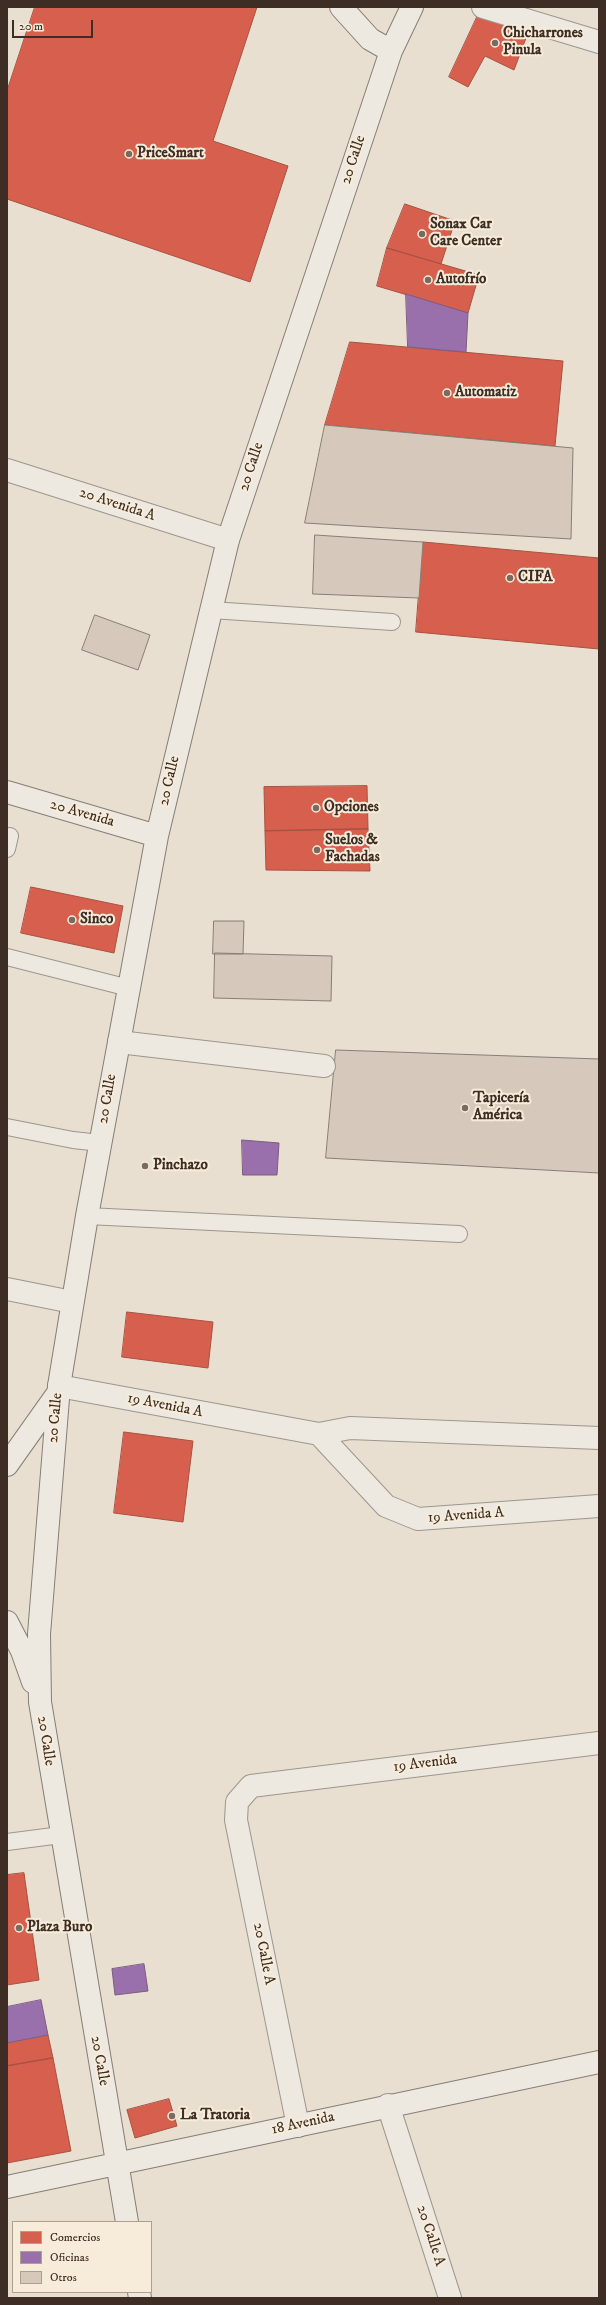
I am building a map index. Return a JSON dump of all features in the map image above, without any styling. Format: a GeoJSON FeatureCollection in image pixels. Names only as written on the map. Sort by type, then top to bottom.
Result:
{"type":"FeatureCollection","features":[{"type":"Feature","properties":{"kind":"street"},"geometry":{"type":"LineString","coordinates":[[341,7],[370,39],[391,51]]}},
{"type":"Feature","properties":{"kind":"street","name":"20 Calle"},"geometry":{"type":"LineString","coordinates":[[127,2221],[61,1835],[40,1702],[39,1634],[58,1389],[100,1143],[157,836],[228,540],[391,51],[412,7]]}},
{"type":"Feature","properties":{"kind":"street"},"geometry":{"type":"LineString","coordinates":[[483,7],[599,42]]}},
{"type":"Feature","properties":{"kind":"street","name":"20 Avenida A"},"geometry":{"type":"LineString","coordinates":[[7,470],[228,540]]}},
{"type":"Feature","properties":{"kind":"street","name":"20 Avenida"},"geometry":{"type":"LineString","coordinates":[[7,792],[157,836]]}},
{"type":"Feature","properties":{"kind":"street"},"geometry":{"type":"LineString","coordinates":[[119,1042],[324,1066]]}},
{"type":"Feature","properties":{"kind":"street"},"geometry":{"type":"LineString","coordinates":[[7,1289],[72,1302]]}},
{"type":"Feature","properties":{"kind":"street"},"geometry":{"type":"LineString","coordinates":[[7,1464],[58,1389]]}},
{"type":"Feature","properties":{"kind":"street","name":"19 Avenida A"},"geometry":{"type":"LineString","coordinates":[[58,1389],[318,1434],[350,1428],[599,1438]]}},
{"type":"Feature","properties":{"kind":"street","name":"19 Avenida A"},"geometry":{"type":"LineString","coordinates":[[318,1434],[386,1506],[418,1519],[599,1506]]}},
{"type":"Feature","properties":{"kind":"street"},"geometry":{"type":"LineString","coordinates":[[7,1622],[22,1651],[40,1702]]}},
{"type":"Feature","properties":{"kind":"street","name":"19 Avenida"},"geometry":{"type":"LineString","coordinates":[[251,1786],[599,1742]]}},
{"type":"Feature","properties":{"kind":"street","name":"20 Calle A"},"geometry":{"type":"LineString","coordinates":[[251,1786],[237,1802],[236,1820],[298,2126]]}},
{"type":"Feature","properties":{"kind":"street","name":"18 Avenida"},"geometry":{"type":"LineString","coordinates":[[7,2187],[298,2126],[388,2105],[599,2062]]}},
{"type":"Feature","properties":{"kind":"street","name":"20 Calle A"},"geometry":{"type":"LineString","coordinates":[[388,2105],[450,2298]]}},
{"type":"Feature","properties":{"kind":"lane"},"geometry":{"type":"LineString","coordinates":[[211,610],[392,622]]}},
{"type":"Feature","properties":{"kind":"lane"},"geometry":{"type":"LineString","coordinates":[[7,957],[129,988]]}},
{"type":"Feature","properties":{"kind":"lane"},"geometry":{"type":"LineString","coordinates":[[7,1127],[73,1140],[100,1143]]}},
{"type":"Feature","properties":{"kind":"lane"},"geometry":{"type":"LineString","coordinates":[[87,1216],[458,1234]]}},
{"type":"Feature","properties":{"kind":"lane"},"geometry":{"type":"LineString","coordinates":[[7,1842],[61,1835]]}},
{"type":"Feature","properties":{"kind":"building: Comercios","name":"PriceSmart"},"geometry":{"type":"Polygon","coordinates":[[[35,7],[257,7],[213,141],[288,166],[250,282],[7,199],[7,91],[35,7]]]}},
{"type":"Feature","properties":{"kind":"building: Comercios","name":"Chicharrones Pinula"},"geometry":{"type":"Polygon","coordinates":[[[479,13],[529,30],[514,70],[485,56],[468,87],[449,77],[479,13]]]}},
{"type":"Feature","properties":{"kind":"building: Comercios","name":"Sonax Car Care Center"},"geometry":{"type":"Polygon","coordinates":[[[405,204],[455,221],[441,264],[387,248],[405,204]]]}},
{"type":"Feature","properties":{"kind":"building: Comercios","name":"Autofrío"},"geometry":{"type":"Polygon","coordinates":[[[387,248],[479,275],[468,313],[377,286],[387,248]]]}},
{"type":"Feature","properties":{"kind":"building: Comercios","name":"Automatiz"},"geometry":{"type":"Polygon","coordinates":[[[350,342],[563,361],[555,446],[325,425],[350,342]]]}},
{"type":"Feature","properties":{"kind":"building: Comercios","name":"CIFA"},"geometry":{"type":"Polygon","coordinates":[[[423,542],[599,558],[599,649],[416,632],[423,542]]]}},
{"type":"Feature","properties":{"kind":"building: Comercios","name":"Opciones"},"geometry":{"type":"Polygon","coordinates":[[[367,786],[368,829],[265,831],[264,787],[367,786]]]}},
{"type":"Feature","properties":{"kind":"building: Comercios","name":"Suelos & Fachadas"},"geometry":{"type":"Polygon","coordinates":[[[368,829],[370,871],[266,870],[265,831],[368,829]]]}},
{"type":"Feature","properties":{"kind":"building: Comercios","name":"Sinco"},"geometry":{"type":"Polygon","coordinates":[[[31,887],[123,906],[114,953],[21,933],[31,887]]]}},
{"type":"Feature","properties":{"kind":"building: Comercios"},"geometry":{"type":"Polygon","coordinates":[[[127,1312],[213,1322],[208,1368],[122,1357],[127,1312]]]}},
{"type":"Feature","properties":{"kind":"building: Comercios"},"geometry":{"type":"Polygon","coordinates":[[[124,1432],[193,1441],[183,1522],[114,1513],[124,1432]]]}},
{"type":"Feature","properties":{"kind":"building: Comercios","name":"Plaza Buro"},"geometry":{"type":"Polygon","coordinates":[[[24,1873],[39,1980],[7,1985],[7,1875],[24,1873]]]}},
{"type":"Feature","properties":{"kind":"building: Comercios"},"geometry":{"type":"Polygon","coordinates":[[[48,2035],[53,2058],[7,2066],[7,2043],[48,2035]]]}},
{"type":"Feature","properties":{"kind":"building: Comercios"},"geometry":{"type":"Polygon","coordinates":[[[53,2058],[71,2151],[7,2163],[7,2066],[53,2058]]]}},
{"type":"Feature","properties":{"kind":"building: Comercios"},"geometry":{"type":"Polygon","coordinates":[[[169,2099],[177,2126],[135,2138],[127,2110],[169,2099]]]}},
{"type":"Feature","properties":{"kind":"building: Oficinas"},"geometry":{"type":"Polygon","coordinates":[[[406,294],[468,313],[466,352],[408,347],[406,294]]]}},
{"type":"Feature","properties":{"kind":"building: Oficinas"},"geometry":{"type":"Polygon","coordinates":[[[242,1140],[279,1143],[277,1175],[243,1175],[242,1140]]]}},
{"type":"Feature","properties":{"kind":"building: Oficinas"},"geometry":{"type":"Polygon","coordinates":[[[144,1964],[148,1991],[115,1995],[112,1969],[144,1964]]]}},
{"type":"Feature","properties":{"kind":"building: Oficinas"},"geometry":{"type":"Polygon","coordinates":[[[41,2000],[48,2035],[7,2043],[7,2007],[41,2000]]]}},
{"type":"Feature","properties":{"kind":"building: Otros"},"geometry":{"type":"Polygon","coordinates":[[[325,425],[573,448],[571,539],[305,523],[325,425]]]}},
{"type":"Feature","properties":{"kind":"building: Otros"},"geometry":{"type":"Polygon","coordinates":[[[315,535],[423,542],[419,598],[313,594],[315,535]]]}},
{"type":"Feature","properties":{"kind":"building: Otros"},"geometry":{"type":"Polygon","coordinates":[[[95,615],[150,635],[138,670],[82,650],[95,615]]]}},
{"type":"Feature","properties":{"kind":"building: Otros"},"geometry":{"type":"Polygon","coordinates":[[[214,921],[244,921],[243,954],[213,954],[214,921]]]}},
{"type":"Feature","properties":{"kind":"building: Otros"},"geometry":{"type":"Polygon","coordinates":[[[215,953],[332,956],[331,1001],[214,998],[215,953]]]}},
{"type":"Feature","properties":{"kind":"building: Otros","name":"Tapicería América"},"geometry":{"type":"Polygon","coordinates":[[[336,1050],[599,1059],[599,1173],[326,1158],[336,1050]]]}},
{"type":"Feature","properties":{"kind":"place","name":"Chicharrones Pinula"},"geometry":{"type":"Point","coordinates":[495,43]}},
{"type":"Feature","properties":{"kind":"place","name":"PriceSmart"},"geometry":{"type":"Point","coordinates":[129,154]}},
{"type":"Feature","properties":{"kind":"place","name":"Sonax Car Care Center"},"geometry":{"type":"Point","coordinates":[422,234]}},
{"type":"Feature","properties":{"kind":"place","name":"Autofrío"},"geometry":{"type":"Point","coordinates":[428,280]}},
{"type":"Feature","properties":{"kind":"place","name":"Automatiz"},"geometry":{"type":"Point","coordinates":[447,393]}},
{"type":"Feature","properties":{"kind":"place","name":"CIFA"},"geometry":{"type":"Point","coordinates":[510,578]}},
{"type":"Feature","properties":{"kind":"place","name":"Opciones"},"geometry":{"type":"Point","coordinates":[316,808]}},
{"type":"Feature","properties":{"kind":"place","name":"Suelos & Fachadas"},"geometry":{"type":"Point","coordinates":[317,850]}},
{"type":"Feature","properties":{"kind":"place","name":"Sinco"},"geometry":{"type":"Point","coordinates":[72,920]}},
{"type":"Feature","properties":{"kind":"place","name":"Tapicería América"},"geometry":{"type":"Point","coordinates":[465,1108]}},
{"type":"Feature","properties":{"kind":"place","name":"Pinchazo"},"geometry":{"type":"Point","coordinates":[145,1166]}},
{"type":"Feature","properties":{"kind":"place","name":"Plaza Buro"},"geometry":{"type":"Point","coordinates":[19,1928]}},
{"type":"Feature","properties":{"kind":"place","name":"La Tratoria"},"geometry":{"type":"Point","coordinates":[172,2116]}}]}
